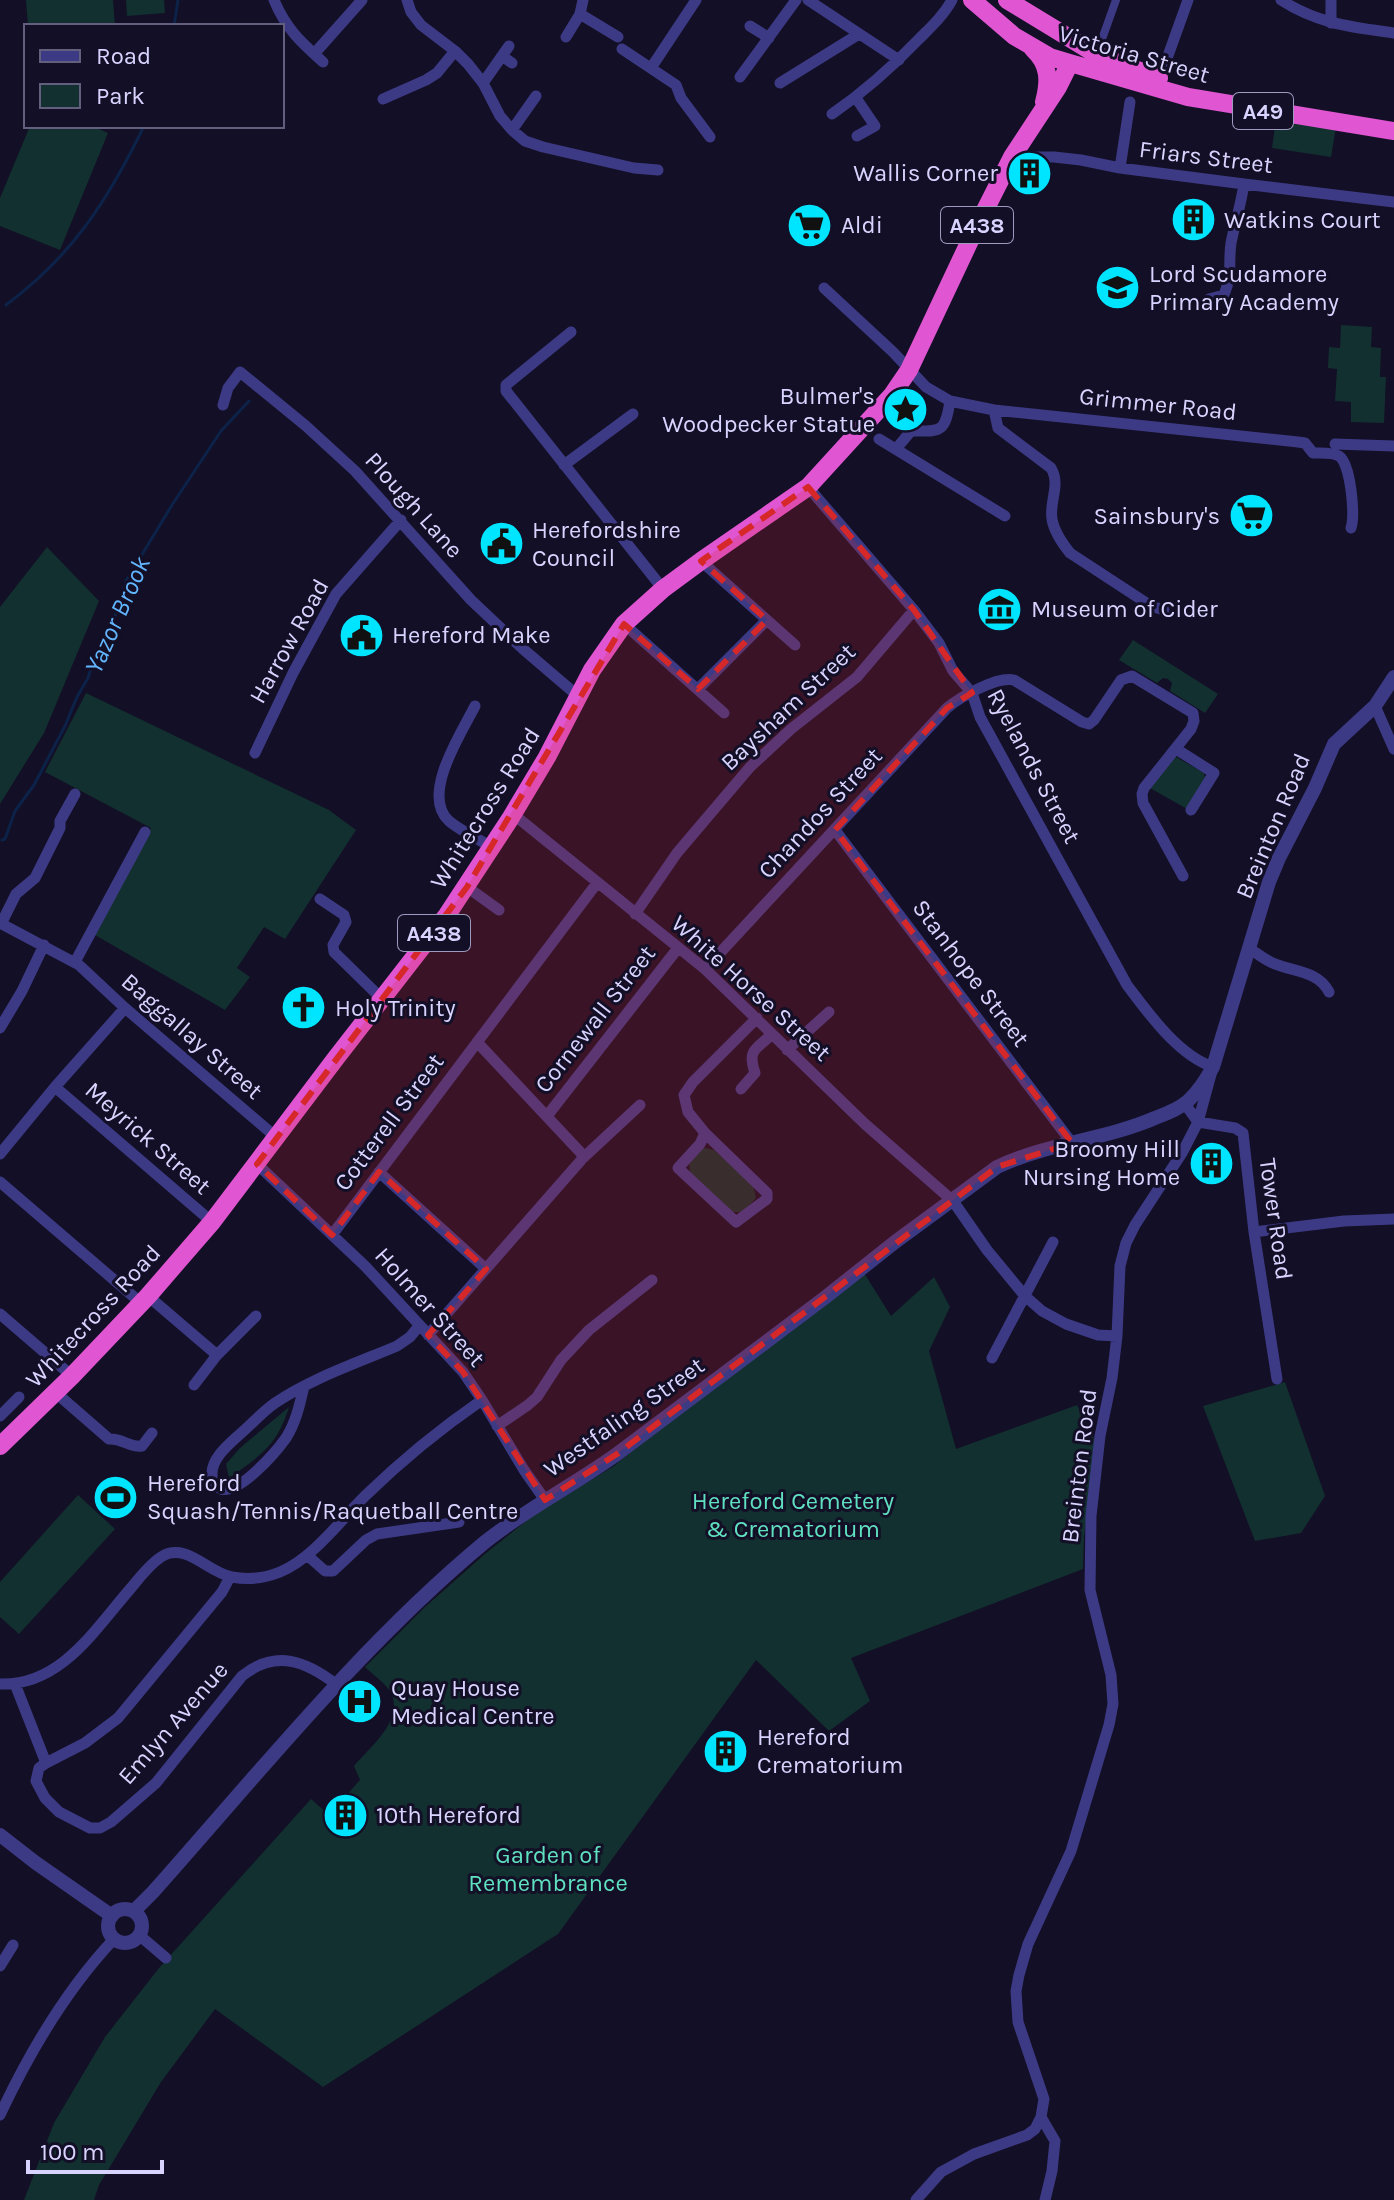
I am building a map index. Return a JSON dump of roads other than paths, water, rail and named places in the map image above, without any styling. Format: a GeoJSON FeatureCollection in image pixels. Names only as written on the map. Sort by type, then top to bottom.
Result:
{"type":"FeatureCollection","features":[{"type":"Feature","properties":{"kind":"highway","name":"Victoria Street"},"geometry":{"type":"LineString","coordinates":[[972,0],[998,24],[1031,47],[1070,63],[1188,97],[1394,131]]}},
{"type":"Feature","properties":{"kind":"highway"},"geometry":{"type":"LineString","coordinates":[[996,0],[1017,19],[1061,46],[1070,63]]}},
{"type":"Feature","properties":{"kind":"highway","name":"Victoria Street"},"geometry":{"type":"LineString","coordinates":[[1007,0],[1099,56],[1160,78],[1191,87],[1394,120]]}},
{"type":"Feature","properties":{"kind":"highway","name":"A438"},"geometry":{"type":"LineString","coordinates":[[1031,47],[1045,62],[1048,72],[1045,99],[1036,119]]}},
{"type":"Feature","properties":{"kind":"highway","name":"A438"},"geometry":{"type":"LineString","coordinates":[[909,370],[1012,157],[1070,63]]}},
{"type":"Feature","properties":{"kind":"highway","name":"Whitecross Road"},"geometry":{"type":"LineString","coordinates":[[0,1446],[72,1376],[144,1299],[212,1222],[277,1138],[467,887],[547,757],[592,670],[624,624],[663,589],[808,487],[892,395],[909,370]]}},
{"type":"Feature","properties":{"kind":"street"},"geometry":{"type":"LineString","coordinates":[[274,0],[298,41],[319,58],[362,0]]}},
{"type":"Feature","properties":{"kind":"street"},"geometry":{"type":"LineString","coordinates":[[407,0],[421,25],[455,51],[483,83],[500,116],[525,141],[634,168],[658,170]]}},
{"type":"Feature","properties":{"kind":"street"},"geometry":{"type":"LineString","coordinates":[[566,37],[580,14],[583,0]]}},
{"type":"Feature","properties":{"kind":"street"},"geometry":{"type":"LineString","coordinates":[[651,68],[696,0]]}},
{"type":"Feature","properties":{"kind":"street"},"geometry":{"type":"LineString","coordinates":[[740,77],[796,0]]}},
{"type":"Feature","properties":{"kind":"street"},"geometry":{"type":"LineString","coordinates":[[808,0],[899,60]]}},
{"type":"Feature","properties":{"kind":"street"},"geometry":{"type":"LineString","coordinates":[[832,114],[856,98],[899,60],[945,13],[952,0]]}},
{"type":"Feature","properties":{"kind":"street"},"geometry":{"type":"LineString","coordinates":[[1101,42],[1116,0]]}},
{"type":"Feature","properties":{"kind":"street"},"geometry":{"type":"LineString","coordinates":[[1160,78],[1188,0]]}},
{"type":"Feature","properties":{"kind":"street"},"geometry":{"type":"LineString","coordinates":[[1281,0],[1314,18],[1331,23],[1394,33]]}},
{"type":"Feature","properties":{"kind":"street"},"geometry":{"type":"LineString","coordinates":[[1331,0],[1331,23]]}},
{"type":"Feature","properties":{"kind":"street"},"geometry":{"type":"LineString","coordinates":[[580,14],[676,85],[681,98],[710,137]]}},
{"type":"Feature","properties":{"kind":"street"},"geometry":{"type":"LineString","coordinates":[[750,26],[769,38]]}},
{"type":"Feature","properties":{"kind":"street"},"geometry":{"type":"LineString","coordinates":[[780,83],[859,34]]}},
{"type":"Feature","properties":{"kind":"street"},"geometry":{"type":"LineString","coordinates":[[393,100],[437,73],[455,51]]}},
{"type":"Feature","properties":{"kind":"street"},"geometry":{"type":"LineString","coordinates":[[483,83],[508,55]]}},
{"type":"Feature","properties":{"kind":"street"},"geometry":{"type":"LineString","coordinates":[[512,130],[533,109],[536,96]]}},
{"type":"Feature","properties":{"kind":"street"},"geometry":{"type":"LineString","coordinates":[[856,98],[878,131],[857,136]]}},
{"type":"Feature","properties":{"kind":"street"},"geometry":{"type":"LineString","coordinates":[[1120,168],[1130,102]]}},
{"type":"Feature","properties":{"kind":"street","name":"Friars Street"},"geometry":{"type":"LineString","coordinates":[[1012,157],[1054,157],[1394,202]]}},
{"type":"Feature","properties":{"kind":"street"},"geometry":{"type":"LineString","coordinates":[[1209,299],[1227,299],[1232,266],[1230,248],[1240,214],[1244,184]]}},
{"type":"Feature","properties":{"kind":"street","name":"Grimmer Road"},"geometry":{"type":"LineString","coordinates":[[824,288],[926,387],[950,401],[994,410],[1298,442],[1305,443],[1313,453],[1339,456],[1348,474],[1354,518],[1351,528]]}},
{"type":"Feature","properties":{"kind":"street"},"geometry":{"type":"LineString","coordinates":[[571,332],[505,388],[663,589]]}},
{"type":"Feature","properties":{"kind":"street","name":"Plough Lane"},"geometry":{"type":"LineString","coordinates":[[223,405],[228,388],[240,372],[355,471],[471,600],[578,696]]}},
{"type":"Feature","properties":{"kind":"street"},"geometry":{"type":"LineString","coordinates":[[896,449],[911,431],[931,433],[939,429],[947,417],[950,401]]}},
{"type":"Feature","properties":{"kind":"street"},"geometry":{"type":"LineString","coordinates":[[994,410],[998,428],[1051,468],[1055,475],[1052,520],[1062,544],[1070,553],[1151,606],[1164,610]]}},
{"type":"Feature","properties":{"kind":"street"},"geometry":{"type":"LineString","coordinates":[[564,465],[633,414]]}},
{"type":"Feature","properties":{"kind":"street"},"geometry":{"type":"LineString","coordinates":[[879,439],[1005,516]]}},
{"type":"Feature","properties":{"kind":"street"},"geometry":{"type":"LineString","coordinates":[[1335,444],[1394,446]]}},
{"type":"Feature","properties":{"kind":"street","name":"Ryelands Street"},"geometry":{"type":"LineString","coordinates":[[808,487],[914,610],[939,643],[953,671],[972,693],[980,717],[1127,985],[1149,1015],[1187,1052],[1199,1062],[1213,1067]]}},
{"type":"Feature","properties":{"kind":"street","name":"Harrow Road"},"geometry":{"type":"LineString","coordinates":[[255,753],[293,673],[336,594],[401,520]]}},
{"type":"Feature","properties":{"kind":"street"},"geometry":{"type":"LineString","coordinates":[[701,561],[795,645]]}},
{"type":"Feature","properties":{"kind":"street","name":"Baysham Street"},"geometry":{"type":"LineString","coordinates":[[635,914],[677,853],[750,767],[791,729],[857,677],[914,610]]}},
{"type":"Feature","properties":{"kind":"street"},"geometry":{"type":"LineString","coordinates":[[698,689],[767,620]]}},
{"type":"Feature","properties":{"kind":"street"},"geometry":{"type":"LineString","coordinates":[[624,624],[724,713]]}},
{"type":"Feature","properties":{"kind":"street","name":"Chandos Street"},"geometry":{"type":"LineString","coordinates":[[705,969],[947,708],[972,693],[1008,678],[1089,724],[1121,680],[1132,676],[1193,713],[1191,729],[1176,749]]}},
{"type":"Feature","properties":{"kind":"street","name":"Breinton Road"},"geometry":{"type":"LineString","coordinates":[[1045,2200],[1055,2141],[1041,2117],[1044,2099],[1018,2022],[1016,1991],[1028,1944],[1071,1851],[1113,1704],[1111,1675],[1090,1590],[1091,1516],[1100,1436],[1117,1336],[1120,1266],[1135,1225],[1182,1153],[1198,1122],[1269,882],[1338,738],[1375,706],[1392,680]]}},
{"type":"Feature","properties":{"kind":"street"},"geometry":{"type":"LineString","coordinates":[[475,706],[445,762],[440,807],[448,820],[492,847]]}},
{"type":"Feature","properties":{"kind":"street"},"geometry":{"type":"LineString","coordinates":[[1375,706],[1394,749]]}},
{"type":"Feature","properties":{"kind":"street"},"geometry":{"type":"LineString","coordinates":[[1183,876],[1142,799],[1144,788],[1176,749],[1214,773],[1191,810]]}},
{"type":"Feature","properties":{"kind":"street"},"geometry":{"type":"LineString","coordinates":[[0,924],[16,894],[35,878],[75,794]]}},
{"type":"Feature","properties":{"kind":"street","name":"White Horse Street"},"geometry":{"type":"LineString","coordinates":[[513,814],[705,969],[865,1124],[953,1201],[987,1250],[1025,1296],[1042,1311],[1066,1324],[1098,1335],[1117,1336]]}},
{"type":"Feature","properties":{"kind":"street","name":"Stanhope Street"},"geometry":{"type":"LineString","coordinates":[[835,830],[1072,1143]]}},
{"type":"Feature","properties":{"kind":"street"},"geometry":{"type":"LineString","coordinates":[[77,964],[145,832]]}},
{"type":"Feature","properties":{"kind":"street","name":"Cotterell Street"},"geometry":{"type":"LineString","coordinates":[[332,1235],[597,883]]}},
{"type":"Feature","properties":{"kind":"street"},"geometry":{"type":"LineString","coordinates":[[467,887],[499,910]]}},
{"type":"Feature","properties":{"kind":"street"},"geometry":{"type":"LineString","coordinates":[[320,899],[344,915],[346,922],[333,945],[334,952],[382,999]]}},
{"type":"Feature","properties":{"kind":"street","name":"Baggallay Street"},"geometry":{"type":"LineString","coordinates":[[0,924],[77,964],[277,1138]]}},
{"type":"Feature","properties":{"kind":"street"},"geometry":{"type":"LineString","coordinates":[[0,1028],[5,1010],[44,945]]}},
{"type":"Feature","properties":{"kind":"street","name":"Cornewall Street"},"geometry":{"type":"LineString","coordinates":[[547,1116],[678,948]]}},
{"type":"Feature","properties":{"kind":"street"},"geometry":{"type":"LineString","coordinates":[[1249,948],[1275,965],[1324,982],[1329,992]]}},
{"type":"Feature","properties":{"kind":"street"},"geometry":{"type":"LineString","coordinates":[[0,1154],[125,1008]]}},
{"type":"Feature","properties":{"kind":"street"},"geometry":{"type":"LineString","coordinates":[[787,1050],[829,1012]]}},
{"type":"Feature","properties":{"kind":"street"},"geometry":{"type":"LineString","coordinates":[[705,1133],[700,1144],[678,1168],[736,1222],[768,1196],[705,1133],[688,1112],[684,1095],[693,1082],[757,1018]]}},
{"type":"Feature","properties":{"kind":"street"},"geometry":{"type":"LineString","coordinates":[[741,1089],[755,1073],[750,1060],[752,1054],[772,1034]]}},
{"type":"Feature","properties":{"kind":"street"},"geometry":{"type":"LineString","coordinates":[[477,1042],[583,1158]]}},
{"type":"Feature","properties":{"kind":"street","name":"Westfaling Street"},"geometry":{"type":"LineString","coordinates":[[134,1911],[337,1685],[488,1540],[545,1500],[594,1471],[997,1167],[1014,1159],[1135,1127],[1185,1104],[1200,1089],[1213,1067]]}},
{"type":"Feature","properties":{"kind":"street","name":"Meyrick Street"},"geometry":{"type":"LineString","coordinates":[[55,1087],[212,1222]]}},
{"type":"Feature","properties":{"kind":"street"},"geometry":{"type":"LineString","coordinates":[[1185,1104],[1198,1122]]}},
{"type":"Feature","properties":{"kind":"street"},"geometry":{"type":"LineString","coordinates":[[428,1335],[583,1158],[640,1105]]}},
{"type":"Feature","properties":{"kind":"street","name":"Tower Road"},"geometry":{"type":"LineString","coordinates":[[1198,1122],[1235,1128],[1243,1133],[1254,1232],[1277,1379]]}},
{"type":"Feature","properties":{"kind":"street","name":"Holmer Street"},"geometry":{"type":"LineString","coordinates":[[257,1164],[365,1266],[463,1372],[545,1500]]}},
{"type":"Feature","properties":{"kind":"street"},"geometry":{"type":"LineString","coordinates":[[379,1172],[486,1269]]}},
{"type":"Feature","properties":{"kind":"street"},"geometry":{"type":"LineString","coordinates":[[0,1182],[217,1355]]}},
{"type":"Feature","properties":{"kind":"street"},"geometry":{"type":"LineString","coordinates":[[1254,1232],[1344,1221],[1394,1219]]}},
{"type":"Feature","properties":{"kind":"street"},"geometry":{"type":"LineString","coordinates":[[992,1358],[1053,1242]]}},
{"type":"Feature","properties":{"kind":"street"},"geometry":{"type":"LineString","coordinates":[[497,1426],[537,1397],[561,1360],[589,1330],[652,1280]]}},
{"type":"Feature","properties":{"kind":"street"},"geometry":{"type":"LineString","coordinates":[[0,1314],[72,1376]]}},
{"type":"Feature","properties":{"kind":"street"},"geometry":{"type":"LineString","coordinates":[[194,1385],[217,1355],[256,1316]]}},
{"type":"Feature","properties":{"kind":"street"},"geometry":{"type":"LineString","coordinates":[[304,1386],[296,1416],[286,1437],[270,1457],[251,1476],[231,1489],[216,1486],[212,1471],[218,1457],[274,1404],[304,1386],[397,1346],[419,1326]]}},
{"type":"Feature","properties":{"kind":"street"},"geometry":{"type":"LineString","coordinates":[[55,1392],[109,1439],[118,1439],[134,1447],[142,1446],[152,1433]]}},
{"type":"Feature","properties":{"kind":"street"},"geometry":{"type":"LineString","coordinates":[[0,1416],[19,1397]]}},
{"type":"Feature","properties":{"kind":"street"},"geometry":{"type":"LineString","coordinates":[[0,1684],[34,1680],[69,1659],[149,1567],[168,1553],[181,1552],[230,1577],[257,1578],[278,1573],[307,1555],[421,1445],[482,1400]]}},
{"type":"Feature","properties":{"kind":"street"},"geometry":{"type":"LineString","coordinates":[[307,1555],[325,1571],[333,1571],[366,1540],[377,1534],[459,1522]]}},
{"type":"Feature","properties":{"kind":"street"},"geometry":{"type":"LineString","coordinates":[[15,1684],[46,1763],[85,1743],[118,1718],[222,1592],[230,1577]]}},
{"type":"Feature","properties":{"kind":"street","name":"Emlyn Avenue"},"geometry":{"type":"LineString","coordinates":[[46,1763],[39,1768],[36,1781],[45,1798],[74,1822],[100,1828],[156,1783],[250,1669],[271,1661],[290,1661],[308,1665],[337,1685]]}},
{"type":"Feature","properties":{"kind":"street"},"geometry":{"type":"LineString","coordinates":[[0,1835],[112,1916]]}},
{"type":"Feature","properties":{"kind":"street"},"geometry":{"type":"LineString","coordinates":[[122,1909],[134,1911],[141,1920],[139,1935],[129,1942],[114,1939],[108,1923],[112,1916],[122,1909]]}},
{"type":"Feature","properties":{"kind":"street"},"geometry":{"type":"LineString","coordinates":[[139,1935],[166,1958]]}},
{"type":"Feature","properties":{"kind":"street"},"geometry":{"type":"LineString","coordinates":[[0,2113],[58,2013],[98,1956],[114,1939]]}},
{"type":"Feature","properties":{"kind":"street"},"geometry":{"type":"LineString","coordinates":[[0,1966],[13,1945]]}},
{"type":"Feature","properties":{"kind":"street"},"geometry":{"type":"LineString","coordinates":[[916,2200],[941,2172],[974,2154],[1027,2135],[1035,2129],[1041,2117]]}},
{"type":"Feature","properties":{"kind":"waterway"},"geometry":{"type":"LineString","coordinates":[[174,24],[178,0]]}},
{"type":"Feature","properties":{"kind":"waterway"},"geometry":{"type":"LineString","coordinates":[[6,305],[70,246],[117,178],[143,128]]}},
{"type":"Feature","properties":{"kind":"waterway","name":"Yazor Brook"},"geometry":{"type":"LineString","coordinates":[[2,840],[15,811],[34,785],[65,726],[94,659],[105,643],[126,581],[221,431],[249,401]]}},
{"type":"Feature","properties":{"kind":"place","name":"Wallis Corner"},"geometry":{"type":"Point","coordinates":[1029,173]}},
{"type":"Feature","properties":{"kind":"place","name":"Watkins Court"},"geometry":{"type":"Point","coordinates":[1193,220]}},
{"type":"Feature","properties":{"kind":"place","name":"Aldi"},"geometry":{"type":"Point","coordinates":[810,225]}},
{"type":"Feature","properties":{"kind":"place","name":"Lord Scudamore Primary Academy"},"geometry":{"type":"Point","coordinates":[1118,288]}},
{"type":"Feature","properties":{"kind":"place","name":"Bulmer's Woodpecker Statue"},"geometry":{"type":"Point","coordinates":[906,410]}},
{"type":"Feature","properties":{"kind":"place","name":"Sainsbury's"},"geometry":{"type":"Point","coordinates":[1251,516]}},
{"type":"Feature","properties":{"kind":"place","name":"Herefordshire Council"},"geometry":{"type":"Point","coordinates":[501,544]}},
{"type":"Feature","properties":{"kind":"place","name":"Museum of Cider"},"geometry":{"type":"Point","coordinates":[1000,609]}},
{"type":"Feature","properties":{"kind":"place","name":"Hereford Make"},"geometry":{"type":"Point","coordinates":[361,635]}},
{"type":"Feature","properties":{"kind":"place","name":"Holy Trinity"},"geometry":{"type":"Point","coordinates":[304,1008]}},
{"type":"Feature","properties":{"kind":"place","name":"Broomy Hill Nursing Home"},"geometry":{"type":"Point","coordinates":[1211,1163]}},
{"type":"Feature","properties":{"kind":"place","name":"Hereford Squash/Tennis/Raquetball Centre"},"geometry":{"type":"Point","coordinates":[116,1497]}},
{"type":"Feature","properties":{"kind":"place","name":"Quay House Medical Centre"},"geometry":{"type":"Point","coordinates":[360,1702]}},
{"type":"Feature","properties":{"kind":"place","name":"Hereford Crematorium"},"geometry":{"type":"Point","coordinates":[726,1751]}},
{"type":"Feature","properties":{"kind":"place","name":"10th Hereford"},"geometry":{"type":"Point","coordinates":[345,1815]}},
{"type":"Feature","properties":{"kind":"park label","name":"Hereford Cemetery & Crematorium"},"geometry":{"type":"Point","coordinates":[793,1515]}},
{"type":"Feature","properties":{"kind":"park label","name":"Garden of Remembrance"},"geometry":{"type":"Point","coordinates":[548,1869]}}]}
